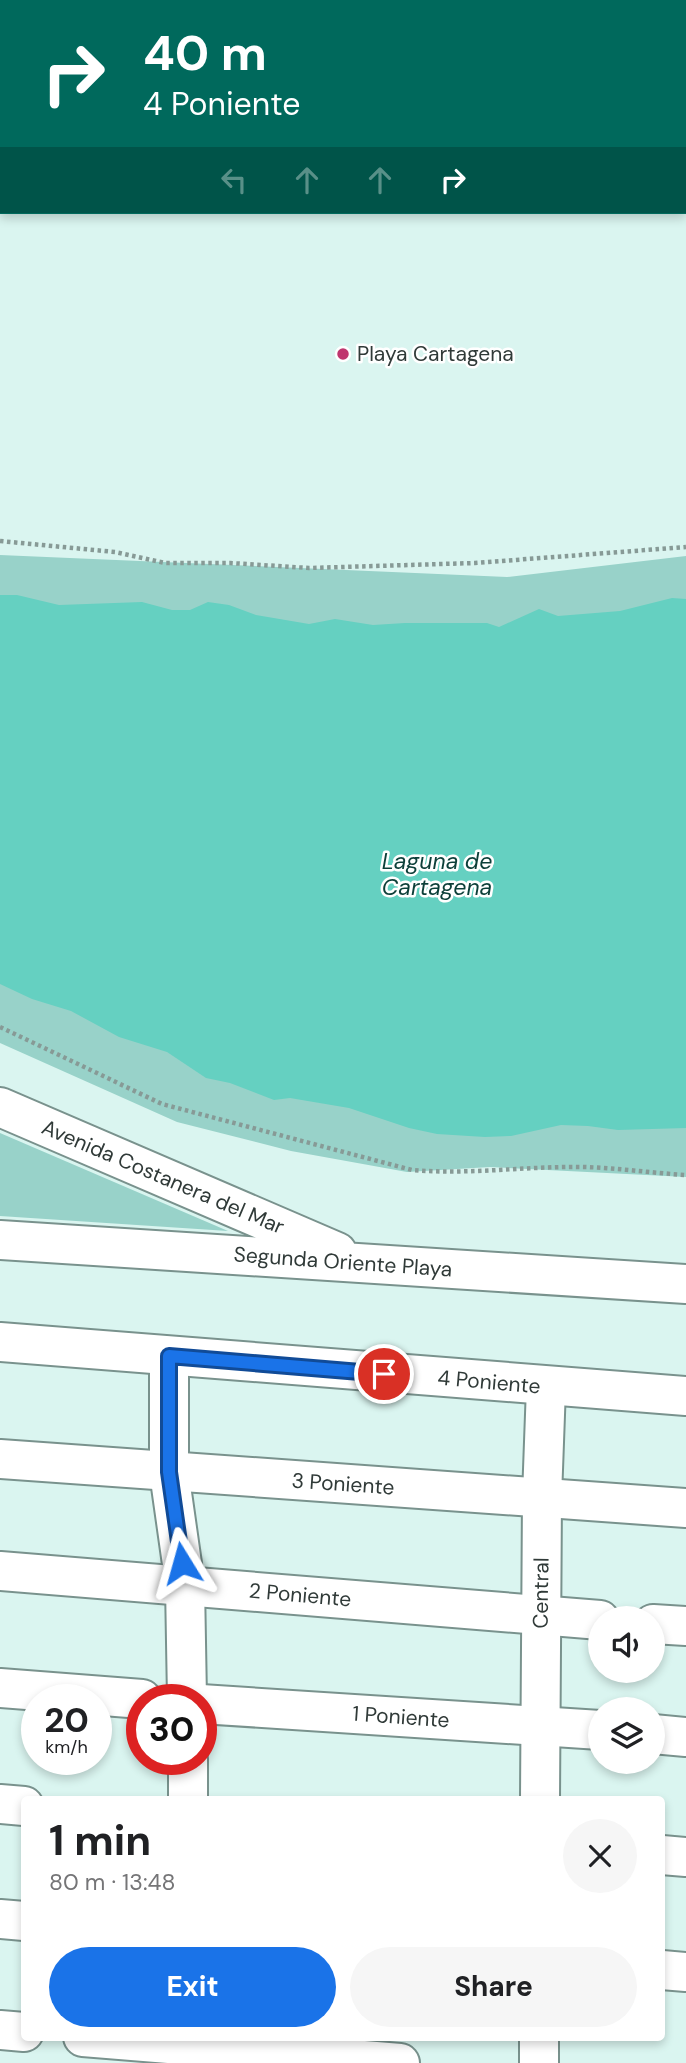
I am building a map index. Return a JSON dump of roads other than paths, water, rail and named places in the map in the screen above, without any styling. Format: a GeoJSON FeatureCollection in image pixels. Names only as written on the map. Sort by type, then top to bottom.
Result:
{"type":"FeatureCollection","features":[{"type":"Feature","properties":{"kind":"street","name":"Avenida Costanera del Mar"},"geometry":{"type":"LineString","coordinates":[[0,1107],[364,1264]]}},
{"type":"Feature","properties":{"kind":"street","name":"Segunda Oriente Playa"},"geometry":{"type":"LineString","coordinates":[[0,1240],[686,1284]]}},
{"type":"Feature","properties":{"kind":"street","name":"4 Poniente"},"geometry":{"type":"LineString","coordinates":[[0,1342],[686,1396]]}},
{"type":"Feature","properties":{"kind":"street"},"geometry":{"type":"LineString","coordinates":[[169,1356],[169,1472],[185,1585],[187,1684]]}},
{"type":"Feature","properties":{"kind":"street","name":"Central"},"geometry":{"type":"LineString","coordinates":[[540,1796],[542,1497],[546,1387]]}},
{"type":"Feature","properties":{"kind":"street","name":"3 Poniente"},"geometry":{"type":"LineString","coordinates":[[0,1460],[686,1508]]}},
{"type":"Feature","properties":{"kind":"street","name":"2 Poniente"},"geometry":{"type":"LineString","coordinates":[[0,1571],[588,1619]]}},
{"type":"Feature","properties":{"kind":"street"},"geometry":{"type":"LineString","coordinates":[[665,1624],[686,1626]]}},
{"type":"Feature","properties":{"kind":"street"},"geometry":{"type":"LineString","coordinates":[[0,1688],[126,1698]]}},
{"type":"Feature","properties":{"kind":"street","name":"1 Poniente"},"geometry":{"type":"LineString","coordinates":[[217,1705],[588,1729]]}},
{"type":"Feature","properties":{"kind":"street"},"geometry":{"type":"LineString","coordinates":[[665,1735],[686,1737]]}},
{"type":"Feature","properties":{"kind":"street"},"geometry":{"type":"LineString","coordinates":[[188,1775],[188,1796]]}},
{"type":"Feature","properties":{"kind":"street"},"geometry":{"type":"LineString","coordinates":[[0,1804],[21,1806]]}},
{"type":"Feature","properties":{"kind":"street"},"geometry":{"type":"LineString","coordinates":[[665,1855],[686,1857]]}},
{"type":"Feature","properties":{"kind":"street"},"geometry":{"type":"LineString","coordinates":[[0,1919],[21,1921]]}},
{"type":"Feature","properties":{"kind":"street"},"geometry":{"type":"LineString","coordinates":[[665,1970],[686,1972]]}},
{"type":"Feature","properties":{"kind":"street"},"geometry":{"type":"LineString","coordinates":[[0,2030],[21,2032]]}},
{"type":"Feature","properties":{"kind":"street"},"geometry":{"type":"LineString","coordinates":[[121,2041],[400,2063]]}},
{"type":"Feature","properties":{"kind":"street"},"geometry":{"type":"LineString","coordinates":[[539,2041],[540,2063]]}},
{"type":"Feature","properties":{"kind":"water","name":"Laguna de Cartagena"},"geometry":{"type":"Polygon","coordinates":[[[0,595],[17,595],[59,605],[142,602],[172,610],[190,610],[208,602],[229,605],[256,615],[309,624],[335,619],[373,625],[487,623],[499,627],[539,609],[558,616],[620,611],[672,598],[686,599],[686,1128],[618,1130],[561,1125],[511,1136],[437,1134],[409,1128],[349,1108],[290,1098],[274,1100],[230,1083],[206,1078],[167,1052],[119,1037],[71,1011],[32,999],[0,984],[0,595]]]}},
{"type":"Feature","properties":{"kind":"place","name":"Playa Cartagena"},"geometry":{"type":"Point","coordinates":[343,354]}}]}
